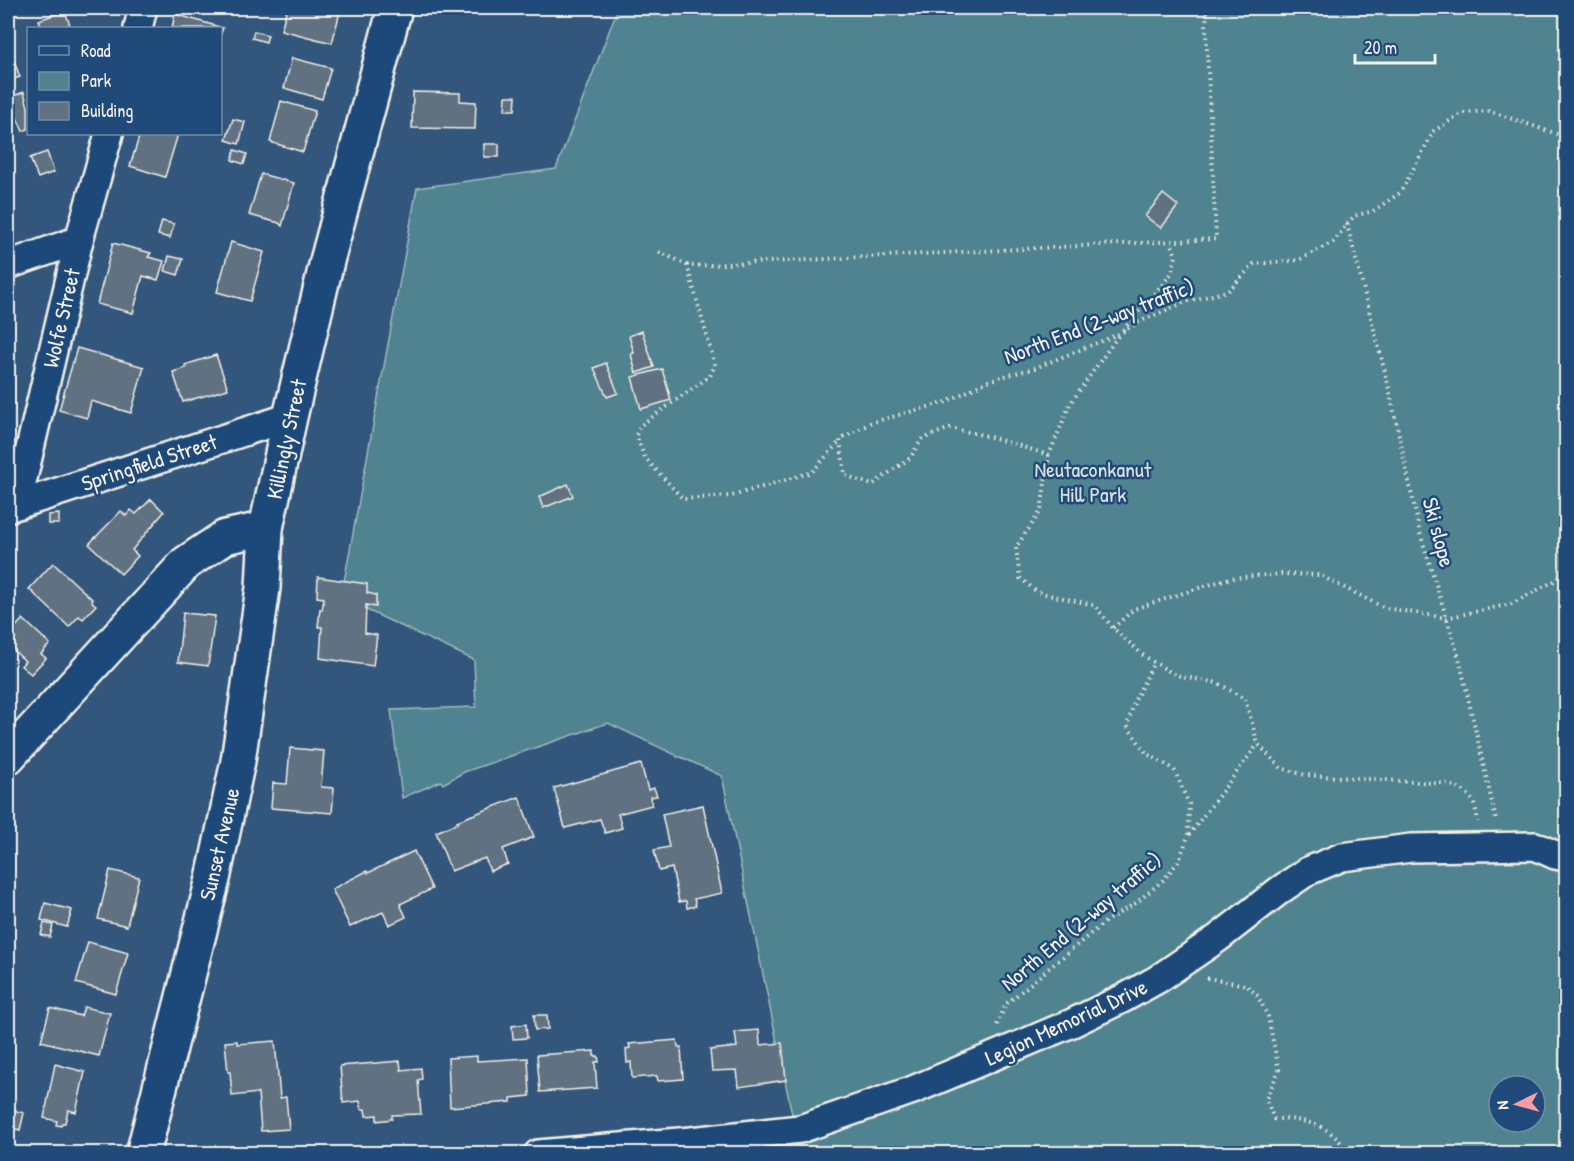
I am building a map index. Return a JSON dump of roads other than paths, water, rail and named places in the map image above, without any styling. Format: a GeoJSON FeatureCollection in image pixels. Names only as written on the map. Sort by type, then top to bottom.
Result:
{"type":"FeatureCollection","features":[{"type":"Feature","properties":{"kind":"main road","name":"Killingly Street"},"geometry":{"type":"LineString","coordinates":[[8,757],[186,563],[225,537],[266,528],[327,261],[395,8]]}},
{"type":"Feature","properties":{"kind":"main road","name":"Sunset Avenue"},"geometry":{"type":"LineString","coordinates":[[143,1154],[213,879],[238,761],[263,588],[266,528]]}},
{"type":"Feature","properties":{"kind":"street"},"geometry":{"type":"LineString","coordinates":[[138,27],[143,8]]}},
{"type":"Feature","properties":{"kind":"street","name":"Wolfe Street"},"geometry":{"type":"LineString","coordinates":[[12,506],[109,135]]}},
{"type":"Feature","properties":{"kind":"street"},"geometry":{"type":"LineString","coordinates":[[8,265],[80,240]]}},
{"type":"Feature","properties":{"kind":"street","name":"Springfield Street"},"geometry":{"type":"LineString","coordinates":[[12,506],[290,417]]}},
{"type":"Feature","properties":{"kind":"street","name":"Legion Memorial Drive"},"geometry":{"type":"LineString","coordinates":[[538,1154],[692,1147],[800,1129],[913,1090],[1072,1023],[1158,979],[1308,871],[1341,856],[1411,848],[1535,846],[1566,857]]}},
{"type":"Feature","properties":{"kind":"park label","name":"Neutaconkanut Hill Park"},"geometry":{"type":"Point","coordinates":[1093,482]}}]}
